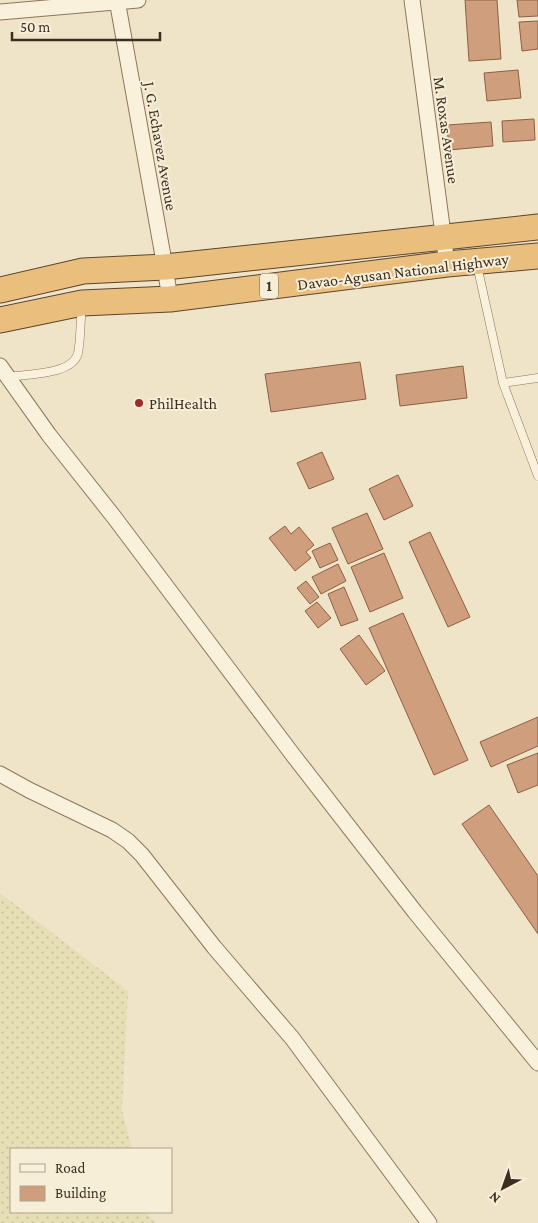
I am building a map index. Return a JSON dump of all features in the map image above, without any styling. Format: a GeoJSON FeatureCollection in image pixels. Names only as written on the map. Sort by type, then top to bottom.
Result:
{"type":"FeatureCollection","features":[{"type":"Feature","properties":{"kind":"highway","name":"Davao-Agusan National Highway"},"geometry":{"type":"LineString","coordinates":[[0,290],[83,271],[166,267],[538,227]]}},
{"type":"Feature","properties":{"kind":"highway","name":"Davao-Agusan National Highway"},"geometry":{"type":"LineString","coordinates":[[0,320],[82,303],[170,299],[447,264],[538,256]]}},
{"type":"Feature","properties":{"kind":"street"},"geometry":{"type":"LineString","coordinates":[[0,12],[138,0]]}},
{"type":"Feature","properties":{"kind":"street","name":"M. Roxas Avenue"},"geometry":{"type":"LineString","coordinates":[[412,0],[447,264]]}},
{"type":"Feature","properties":{"kind":"street","name":"J. G. Echavez Avenue"},"geometry":{"type":"LineString","coordinates":[[118,1],[166,267],[170,299]]}},
{"type":"Feature","properties":{"kind":"street"},"geometry":{"type":"LineString","coordinates":[[4,371],[48,435],[114,518],[415,912],[538,1062]]}},
{"type":"Feature","properties":{"kind":"street"},"geometry":{"type":"LineString","coordinates":[[0,774],[112,830],[128,841],[142,855],[214,947],[292,1038],[429,1223]]}},
{"type":"Feature","properties":{"kind":"lane"},"geometry":{"type":"LineString","coordinates":[[476,261],[503,384],[538,476]]}},
{"type":"Feature","properties":{"kind":"lane"},"geometry":{"type":"LineString","coordinates":[[4,371],[58,370],[71,365],[78,353],[82,303]]}},
{"type":"Feature","properties":{"kind":"lane"},"geometry":{"type":"LineString","coordinates":[[503,384],[538,378]]}},
{"type":"Feature","properties":{"kind":"shaded area"},"geometry":{"type":"Polygon","coordinates":[[[0,893],[128,991],[122,1110],[132,1148],[10,1148],[10,1213],[148,1213],[157,1223],[0,1223],[0,893]]]}},
{"type":"Feature","properties":{"kind":"building"},"geometry":{"type":"Polygon","coordinates":[[[465,0],[497,0],[501,59],[469,61],[465,0]]]}},
{"type":"Feature","properties":{"kind":"building"},"geometry":{"type":"Polygon","coordinates":[[[517,0],[538,0],[538,16],[519,17],[517,0]]]}},
{"type":"Feature","properties":{"kind":"building"},"geometry":{"type":"Polygon","coordinates":[[[538,21],[538,49],[522,51],[519,22],[538,21]]]}},
{"type":"Feature","properties":{"kind":"building"},"geometry":{"type":"Polygon","coordinates":[[[518,70],[521,98],[487,101],[484,73],[518,70]]]}},
{"type":"Feature","properties":{"kind":"building"},"geometry":{"type":"Polygon","coordinates":[[[534,119],[535,140],[503,142],[502,121],[534,119]]]}},
{"type":"Feature","properties":{"kind":"building"},"geometry":{"type":"Polygon","coordinates":[[[491,122],[493,146],[449,150],[447,125],[491,122]]]}},
{"type":"Feature","properties":{"kind":"building"},"geometry":{"type":"Polygon","coordinates":[[[360,362],[366,399],[271,412],[265,374],[360,362]]]}},
{"type":"Feature","properties":{"kind":"building"},"geometry":{"type":"Polygon","coordinates":[[[463,366],[467,398],[400,406],[396,375],[463,366]]]}},
{"type":"Feature","properties":{"kind":"building"},"geometry":{"type":"Polygon","coordinates":[[[322,452],[334,479],[309,489],[297,463],[322,452]]]}},
{"type":"Feature","properties":{"kind":"building"},"geometry":{"type":"Polygon","coordinates":[[[398,475],[413,506],[384,520],[369,489],[398,475]]]}},
{"type":"Feature","properties":{"kind":"building"},"geometry":{"type":"Polygon","coordinates":[[[367,513],[383,549],[348,564],[332,528],[367,513]]]}},
{"type":"Feature","properties":{"kind":"building"},"geometry":{"type":"Polygon","coordinates":[[[285,526],[291,534],[299,527],[314,545],[306,552],[311,558],[295,571],[269,538],[285,526]]]}},
{"type":"Feature","properties":{"kind":"building"},"geometry":{"type":"Polygon","coordinates":[[[430,532],[470,617],[448,627],[409,542],[430,532]]]}},
{"type":"Feature","properties":{"kind":"building"},"geometry":{"type":"Polygon","coordinates":[[[330,543],[338,560],[320,568],[312,551],[330,543]]]}},
{"type":"Feature","properties":{"kind":"building"},"geometry":{"type":"Polygon","coordinates":[[[384,553],[403,598],[370,612],[351,567],[384,553]]]}},
{"type":"Feature","properties":{"kind":"building"},"geometry":{"type":"Polygon","coordinates":[[[338,564],[346,581],[321,594],[312,577],[338,564]]]}},
{"type":"Feature","properties":{"kind":"building"},"geometry":{"type":"Polygon","coordinates":[[[306,581],[319,597],[310,604],[297,588],[306,581]]]}},
{"type":"Feature","properties":{"kind":"building"},"geometry":{"type":"Polygon","coordinates":[[[344,587],[358,620],[341,626],[328,594],[344,587]]]}},
{"type":"Feature","properties":{"kind":"building"},"geometry":{"type":"Polygon","coordinates":[[[317,602],[331,618],[318,628],[305,611],[317,602]]]}},
{"type":"Feature","properties":{"kind":"building"},"geometry":{"type":"Polygon","coordinates":[[[403,613],[468,760],[434,775],[369,628],[403,613]]]}},
{"type":"Feature","properties":{"kind":"building"},"geometry":{"type":"Polygon","coordinates":[[[359,635],[385,671],[366,685],[340,649],[359,635]]]}},
{"type":"Feature","properties":{"kind":"building"},"geometry":{"type":"Polygon","coordinates":[[[538,717],[538,746],[491,767],[480,742],[538,717]]]}},
{"type":"Feature","properties":{"kind":"building"},"geometry":{"type":"Polygon","coordinates":[[[538,753],[538,785],[518,793],[507,765],[538,753]]]}},
{"type":"Feature","properties":{"kind":"building"},"geometry":{"type":"Polygon","coordinates":[[[489,805],[538,876],[538,934],[462,824],[489,805]]]}},
{"type":"Feature","properties":{"kind":"place","name":"PhilHealth"},"geometry":{"type":"Point","coordinates":[139,403]}}]}
